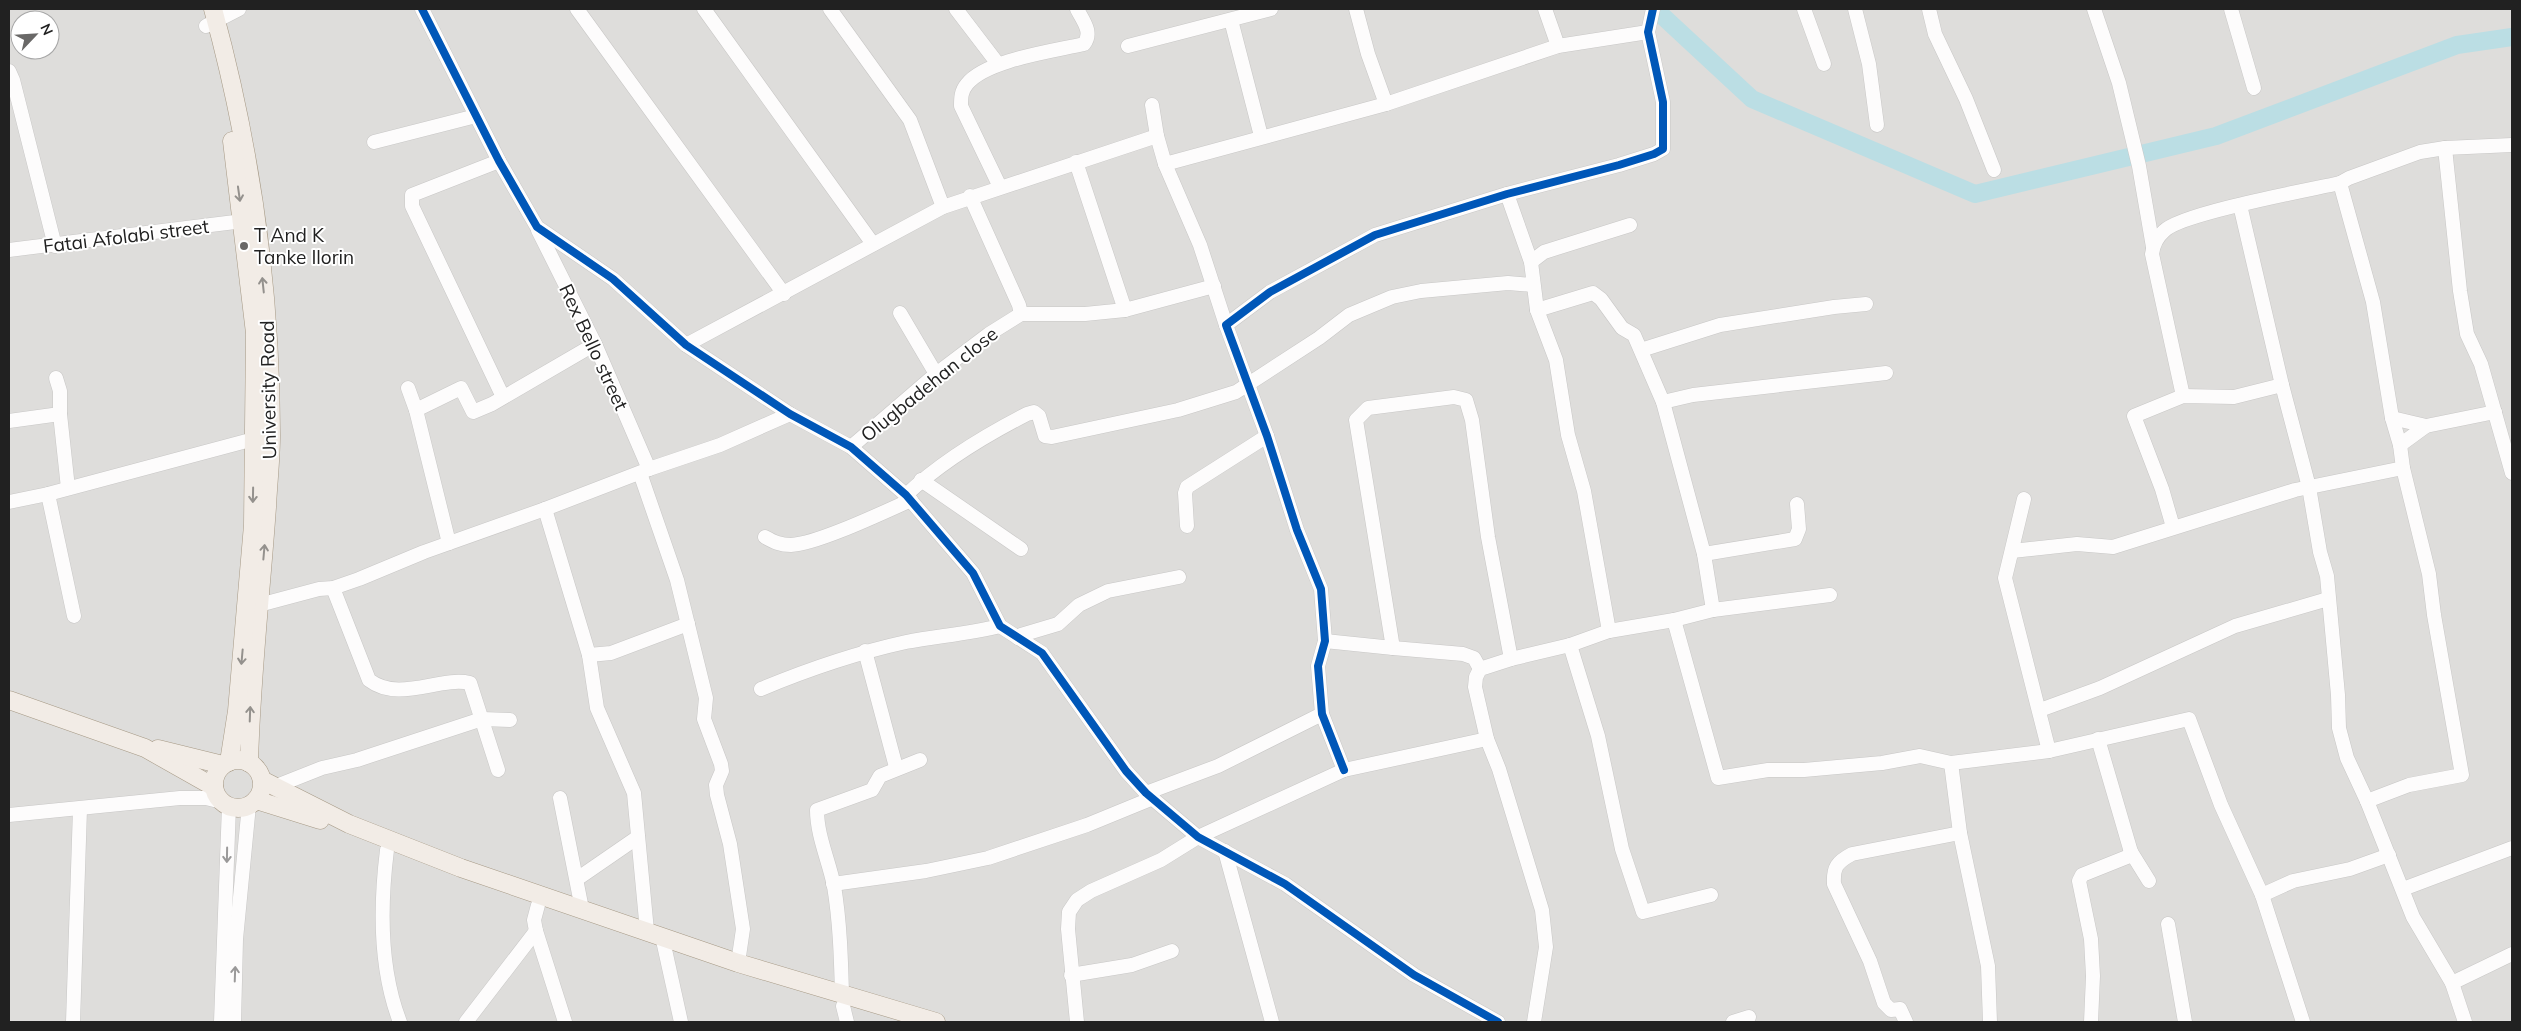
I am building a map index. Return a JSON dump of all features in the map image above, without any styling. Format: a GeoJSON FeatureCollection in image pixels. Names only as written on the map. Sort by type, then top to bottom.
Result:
{"type":"FeatureCollection","features":[{"type":"Feature","properties":{"kind":"main road","name":"University Road"},"geometry":{"type":"LineString","coordinates":[[202,9],[212,19],[241,127],[258,226],[268,332],[271,437],[250,712],[250,763]]}},
{"type":"Feature","properties":{"kind":"main road","name":"University Road"},"geometry":{"type":"LineString","coordinates":[[212,19],[243,221],[255,333],[253,525],[237,710],[226,763]]}},
{"type":"Feature","properties":{"kind":"main road"},"geometry":{"type":"LineString","coordinates":[[9,700],[145,748],[222,798],[243,808],[252,803],[262,787],[268,784]]}},
{"type":"Feature","properties":{"kind":"main road"},"geometry":{"type":"LineString","coordinates":[[145,748],[167,750],[226,763],[242,760],[255,767],[268,784],[349,824],[381,837],[460,868],[582,909],[657,939],[844,1007],[898,1022]]}},
{"type":"Feature","properties":{"kind":"main road"},"geometry":{"type":"LineString","coordinates":[[222,798],[218,771],[226,763]]}},
{"type":"Feature","properties":{"kind":"main road"},"geometry":{"type":"LineString","coordinates":[[252,803],[310,816],[387,850],[538,905],[738,963],[844,1007],[936,1022]]}},
{"type":"Feature","properties":{"kind":"street"},"geometry":{"type":"LineString","coordinates":[[212,19],[239,9]]}},
{"type":"Feature","properties":{"kind":"street","name":"Rex Bello street"},"geometry":{"type":"LineString","coordinates":[[422,9],[499,161],[537,227],[595,344],[645,471],[677,580],[706,698],[704,719],[721,764],[722,771],[716,785],[717,795],[730,844],[743,929],[738,963]]}},
{"type":"Feature","properties":{"kind":"street"},"geometry":{"type":"LineString","coordinates":[[577,9],[784,294]]}},
{"type":"Feature","properties":{"kind":"street"},"geometry":{"type":"LineString","coordinates":[[704,9],[873,244]]}},
{"type":"Feature","properties":{"kind":"street"},"geometry":{"type":"LineString","coordinates":[[830,9],[910,120],[943,207]]}},
{"type":"Feature","properties":{"kind":"street"},"geometry":{"type":"LineString","coordinates":[[956,9],[998,64]]}},
{"type":"Feature","properties":{"kind":"street"},"geometry":{"type":"LineString","coordinates":[[1000,187],[960,106],[962,92],[968,83],[998,64],[1084,44],[1088,38],[1088,32],[1077,9]]}},
{"type":"Feature","properties":{"kind":"street"},"geometry":{"type":"LineString","coordinates":[[1128,46],[1271,9]]}},
{"type":"Feature","properties":{"kind":"street"},"geometry":{"type":"LineString","coordinates":[[1356,9],[1368,54],[1386,104]]}},
{"type":"Feature","properties":{"kind":"street"},"geometry":{"type":"LineString","coordinates":[[1545,9],[1558,46]]}},
{"type":"Feature","properties":{"kind":"street"},"geometry":{"type":"LineString","coordinates":[[1226,325],[1270,292],[1376,235],[1507,194],[1619,166],[1663,149],[1663,102],[1648,32],[1653,9]]}},
{"type":"Feature","properties":{"kind":"street"},"geometry":{"type":"LineString","coordinates":[[1804,9],[1824,64]]}},
{"type":"Feature","properties":{"kind":"street"},"geometry":{"type":"LineString","coordinates":[[1856,9],[1869,64],[1877,125]]}},
{"type":"Feature","properties":{"kind":"street"},"geometry":{"type":"LineString","coordinates":[[1929,9],[1936,34],[1966,99],[1994,170]]}},
{"type":"Feature","properties":{"kind":"street"},"geometry":{"type":"LineString","coordinates":[[2094,9],[2119,83],[2139,166],[2183,396]]}},
{"type":"Feature","properties":{"kind":"street"},"geometry":{"type":"LineString","coordinates":[[2231,9],[2254,88]]}},
{"type":"Feature","properties":{"kind":"street"},"geometry":{"type":"LineString","coordinates":[[1231,20],[1261,136]]}},
{"type":"Feature","properties":{"kind":"street"},"geometry":{"type":"LineString","coordinates":[[1165,164],[1261,136],[1386,104],[1558,46],[1648,32]]}},
{"type":"Feature","properties":{"kind":"street"},"geometry":{"type":"LineString","coordinates":[[9,71],[13,80],[55,246]]}},
{"type":"Feature","properties":{"kind":"street"},"geometry":{"type":"LineString","coordinates":[[1152,105],[1156,136],[1165,164],[1200,245],[1226,325],[1267,436],[1296,530],[1321,589],[1325,641],[1318,666],[1322,714],[1344,770]]}},
{"type":"Feature","properties":{"kind":"street"},"geometry":{"type":"LineString","coordinates":[[374,142],[476,116]]}},
{"type":"Feature","properties":{"kind":"street"},"geometry":{"type":"LineString","coordinates":[[686,346],[943,207],[970,196],[1156,136]]}},
{"type":"Feature","properties":{"kind":"street"},"geometry":{"type":"LineString","coordinates":[[2153,247],[2164,230],[2179,222],[2240,205],[2340,183],[2420,152],[2445,148],[2512,145]]}},
{"type":"Feature","properties":{"kind":"street"},"geometry":{"type":"LineString","coordinates":[[2445,148],[2460,291],[2467,334],[2481,364],[2512,473]]}},
{"type":"Feature","properties":{"kind":"street"},"geometry":{"type":"LineString","coordinates":[[499,161],[412,195],[412,206],[503,397]]}},
{"type":"Feature","properties":{"kind":"street"},"geometry":{"type":"LineString","coordinates":[[1076,162],[1125,310]]}},
{"type":"Feature","properties":{"kind":"street"},"geometry":{"type":"LineString","coordinates":[[2340,183],[2373,302],[2392,418],[2400,445],[2403,468],[2429,574],[2434,615],[2462,775],[2409,785],[2367,801]]}},
{"type":"Feature","properties":{"kind":"street"},"geometry":{"type":"LineString","coordinates":[[1507,194],[1531,262],[1532,285],[1537,310],[1556,360],[1568,435],[1584,491],[1609,631]]}},
{"type":"Feature","properties":{"kind":"street"},"geometry":{"type":"LineString","coordinates":[[970,196],[1019,305],[1021,314],[1085,314],[1125,310],[1214,286]]}},
{"type":"Feature","properties":{"kind":"street"},"geometry":{"type":"LineString","coordinates":[[2240,205],[2282,385],[2309,487],[2320,552],[2327,576],[2338,695],[2339,728],[2347,758],[2367,801],[2413,917],[2452,983],[2465,1022]]}},
{"type":"Feature","properties":{"kind":"street","name":"Fatai Afolabi street"},"geometry":{"type":"LineString","coordinates":[[9,250],[55,246],[243,221]]}},
{"type":"Feature","properties":{"kind":"street"},"geometry":{"type":"LineString","coordinates":[[1531,262],[1544,252],[1630,226]]}},
{"type":"Feature","properties":{"kind":"street"},"geometry":{"type":"LineString","coordinates":[[537,227],[613,279],[686,346],[790,414],[851,447],[909,498],[973,573],[1000,626],[1042,653],[1126,771],[1149,796],[1198,837],[1285,884],[1414,975],[1498,1022]]}},
{"type":"Feature","properties":{"kind":"street"},"geometry":{"type":"LineString","coordinates":[[765,537],[775,543],[792,545],[825,535],[909,498],[921,480],[977,440],[1027,414],[1034,412],[1039,416],[1045,436],[1052,437],[1178,410],[1236,392],[1249,385],[1349,315],[1392,297],[1421,291],[1508,283],[1532,285]]}},
{"type":"Feature","properties":{"kind":"street"},"geometry":{"type":"LineString","coordinates":[[1537,310],[1593,293],[1598,295],[1622,328],[1634,335],[1663,402],[1704,554],[1713,610]]}},
{"type":"Feature","properties":{"kind":"street"},"geometry":{"type":"LineString","coordinates":[[1641,350],[1720,325],[1834,306],[1866,304]]}},
{"type":"Feature","properties":{"kind":"street"},"geometry":{"type":"LineString","coordinates":[[900,313],[936,374]]}},
{"type":"Feature","properties":{"kind":"street","name":"Olugbadehan close"},"geometry":{"type":"LineString","coordinates":[[851,447],[936,374],[973,348],[989,334],[1021,314]]}},
{"type":"Feature","properties":{"kind":"street"},"geometry":{"type":"LineString","coordinates":[[416,410],[461,388],[473,412],[503,397],[595,344]]}},
{"type":"Feature","properties":{"kind":"street"},"geometry":{"type":"LineString","coordinates":[[1663,402],[1693,395],[1886,373]]}},
{"type":"Feature","properties":{"kind":"street"},"geometry":{"type":"LineString","coordinates":[[56,378],[60,391],[60,414],[68,488]]}},
{"type":"Feature","properties":{"kind":"street"},"geometry":{"type":"LineString","coordinates":[[2173,527],[2162,489],[2134,416],[2183,396],[2234,397],[2282,385]]}},
{"type":"Feature","properties":{"kind":"street"},"geometry":{"type":"LineString","coordinates":[[408,388],[416,410],[449,543]]}},
{"type":"Feature","properties":{"kind":"street"},"geometry":{"type":"LineString","coordinates":[[1393,648],[1356,420],[1368,408],[1454,397],[1466,400],[1472,420],[1488,537],[1510,659]]}},
{"type":"Feature","properties":{"kind":"street"},"geometry":{"type":"LineString","coordinates":[[2392,418],[2426,426],[2496,412]]}},
{"type":"Feature","properties":{"kind":"street"},"geometry":{"type":"LineString","coordinates":[[9,421],[60,414]]}},
{"type":"Feature","properties":{"kind":"street"},"geometry":{"type":"LineString","coordinates":[[259,605],[319,589],[334,588],[449,543],[720,445],[790,414]]}},
{"type":"Feature","properties":{"kind":"street"},"geometry":{"type":"LineString","coordinates":[[2400,445],[2426,426]]}},
{"type":"Feature","properties":{"kind":"street"},"geometry":{"type":"LineString","coordinates":[[1187,526],[1185,493],[1187,486],[1267,436]]}},
{"type":"Feature","properties":{"kind":"street"},"geometry":{"type":"LineString","coordinates":[[9,502],[48,494],[254,438]]}},
{"type":"Feature","properties":{"kind":"street"},"geometry":{"type":"LineString","coordinates":[[2012,551],[2077,544],[2113,547],[2173,527],[2309,487],[2403,468]]}},
{"type":"Feature","properties":{"kind":"street"},"geometry":{"type":"LineString","coordinates":[[921,480],[1021,550]]}},
{"type":"Feature","properties":{"kind":"street"},"geometry":{"type":"LineString","coordinates":[[48,494],[74,616]]}},
{"type":"Feature","properties":{"kind":"street"},"geometry":{"type":"LineString","coordinates":[[2024,499],[2005,578],[2049,751]]}},
{"type":"Feature","properties":{"kind":"street"},"geometry":{"type":"LineString","coordinates":[[1704,554],[1795,539],[1799,528],[1797,504]]}},
{"type":"Feature","properties":{"kind":"street"},"geometry":{"type":"LineString","coordinates":[[545,509],[589,655],[597,708],[634,793],[638,837],[657,939],[681,1022]]}},
{"type":"Feature","properties":{"kind":"street"},"geometry":{"type":"LineString","coordinates":[[1018,638],[1021,635],[1058,624],[1078,605],[1108,591],[1179,577]]}},
{"type":"Feature","properties":{"kind":"street"},"geometry":{"type":"LineString","coordinates":[[334,588],[369,680],[377,686],[389,689],[420,688],[461,681],[470,683],[498,770]]}},
{"type":"Feature","properties":{"kind":"street"},"geometry":{"type":"LineString","coordinates":[[1534,1022],[1546,947],[1542,910],[1499,769],[1486,739],[1475,687],[1476,677],[1480,669],[1510,659],[1570,645],[1609,631],[1674,620],[1713,610],[1830,595]]}},
{"type":"Feature","properties":{"kind":"street"},"geometry":{"type":"LineString","coordinates":[[2040,710],[2100,688],[2235,626],[2328,599]]}},
{"type":"Feature","properties":{"kind":"street"},"geometry":{"type":"LineString","coordinates":[[1674,620],[1718,778],[1768,770],[1814,769],[1882,763],[1920,756],[1951,763],[2049,751],[2189,720],[2221,805],[2262,895],[2303,1022]]}},
{"type":"Feature","properties":{"kind":"street"},"geometry":{"type":"LineString","coordinates":[[589,655],[611,653],[688,624]]}},
{"type":"Feature","properties":{"kind":"street"},"geometry":{"type":"LineString","coordinates":[[761,689],[811,668],[864,651],[972,633],[1000,626]]}},
{"type":"Feature","properties":{"kind":"street"},"geometry":{"type":"LineString","coordinates":[[1325,641],[1463,654],[1474,658],[1480,669]]}},
{"type":"Feature","properties":{"kind":"street"},"geometry":{"type":"LineString","coordinates":[[1570,645],[1598,736],[1622,849],[1643,912],[1711,895]]}},
{"type":"Feature","properties":{"kind":"street"},"geometry":{"type":"LineString","coordinates":[[864,651],[896,767]]}},
{"type":"Feature","properties":{"kind":"street"},"geometry":{"type":"LineString","coordinates":[[833,884],[926,871],[988,858],[1087,825],[1218,766],[1322,714]]}},
{"type":"Feature","properties":{"kind":"street"},"geometry":{"type":"LineString","coordinates":[[268,784],[357,760],[482,718],[510,720]]}},
{"type":"Feature","properties":{"kind":"street"},"geometry":{"type":"LineString","coordinates":[[1077,1022],[1068,929],[1069,912],[1076,900],[1091,890],[1161,860],[1198,837],[1344,770],[1486,739]]}},
{"type":"Feature","properties":{"kind":"street"},"geometry":{"type":"LineString","coordinates":[[2098,739],[2131,852],[2149,881]]}},
{"type":"Feature","properties":{"kind":"street"},"geometry":{"type":"LineString","coordinates":[[844,1007],[841,932],[817,810],[872,790],[880,776],[896,767],[920,760]]}},
{"type":"Feature","properties":{"kind":"street"},"geometry":{"type":"LineString","coordinates":[[1951,763],[1960,833],[1988,966],[1990,1022]]}},
{"type":"Feature","properties":{"kind":"street"},"geometry":{"type":"LineString","coordinates":[[9,815],[180,798],[222,798],[221,1022]]}},
{"type":"Feature","properties":{"kind":"street"},"geometry":{"type":"LineString","coordinates":[[560,798],[582,909]]}},
{"type":"Feature","properties":{"kind":"street"},"geometry":{"type":"LineString","coordinates":[[234,1022],[236,940],[252,803]]}},
{"type":"Feature","properties":{"kind":"street"},"geometry":{"type":"LineString","coordinates":[[73,1022],[80,809]]}},
{"type":"Feature","properties":{"kind":"street"},"geometry":{"type":"LineString","coordinates":[[1906,1022],[1900,1009],[1891,1010],[1884,1003],[1870,960],[1834,884],[1834,870],[1839,861],[1852,854],[1960,833]]}},
{"type":"Feature","properties":{"kind":"street"},"geometry":{"type":"LineString","coordinates":[[577,878],[638,837]]}},
{"type":"Feature","properties":{"kind":"street"},"geometry":{"type":"LineString","coordinates":[[2403,889],[2512,848]]}},
{"type":"Feature","properties":{"kind":"street"},"geometry":{"type":"LineString","coordinates":[[387,850],[382,920],[385,965],[400,1022]]}},
{"type":"Feature","properties":{"kind":"street"},"geometry":{"type":"LineString","coordinates":[[1225,850],[1272,1022]]}},
{"type":"Feature","properties":{"kind":"street"},"geometry":{"type":"LineString","coordinates":[[2091,1022],[2093,976],[2091,939],[2079,881],[2082,875],[2127,857],[2131,852]]}},
{"type":"Feature","properties":{"kind":"street"},"geometry":{"type":"LineString","coordinates":[[2262,895],[2293,881],[2350,870],[2389,855]]}},
{"type":"Feature","properties":{"kind":"street"},"geometry":{"type":"LineString","coordinates":[[538,905],[534,920],[536,931],[565,1022]]}},
{"type":"Feature","properties":{"kind":"street"},"geometry":{"type":"LineString","coordinates":[[2168,924],[2185,1022]]}},
{"type":"Feature","properties":{"kind":"street"},"geometry":{"type":"LineString","coordinates":[[466,1022],[536,931]]}},
{"type":"Feature","properties":{"kind":"street"},"geometry":{"type":"LineString","coordinates":[[1071,975],[1132,965],[1172,951]]}},
{"type":"Feature","properties":{"kind":"street"},"geometry":{"type":"LineString","coordinates":[[2452,983],[2512,954]]}},
{"type":"Feature","properties":{"kind":"street"},"geometry":{"type":"LineString","coordinates":[[1734,1022],[1749,1016]]}},
{"type":"Feature","properties":{"kind":"shaded area"},"geometry":{"type":"Polygon","coordinates":[[[9,9],[2512,9],[2512,1022],[9,1022],[9,9]]]}},
{"type":"Feature","properties":{"kind":"waterway"},"geometry":{"type":"LineString","coordinates":[[1655,9],[1752,99],[1975,194],[2216,136],[2457,45],[2512,37]]}},
{"type":"Feature","properties":{"kind":"cycle path"},"geometry":{"type":"LineString","coordinates":[[422,9],[499,161],[537,227],[613,279],[686,345],[790,414],[851,447],[906,495],[973,573],[1000,626],[1042,653],[1126,771],[1146,793],[1198,837],[1285,884],[1414,975],[1498,1022]]}},
{"type":"Feature","properties":{"kind":"cycle path"},"geometry":{"type":"LineString","coordinates":[[1344,770],[1322,714],[1318,666],[1325,641],[1321,589],[1297,530],[1267,436],[1226,325],[1270,292],[1375,235],[1507,194],[1619,165],[1654,154],[1663,149],[1663,102],[1648,32],[1653,9]]}},
{"type":"Feature","properties":{"kind":"place","name":"T And K Tanke Ilorin"},"geometry":{"type":"Point","coordinates":[244,246]}}]}
